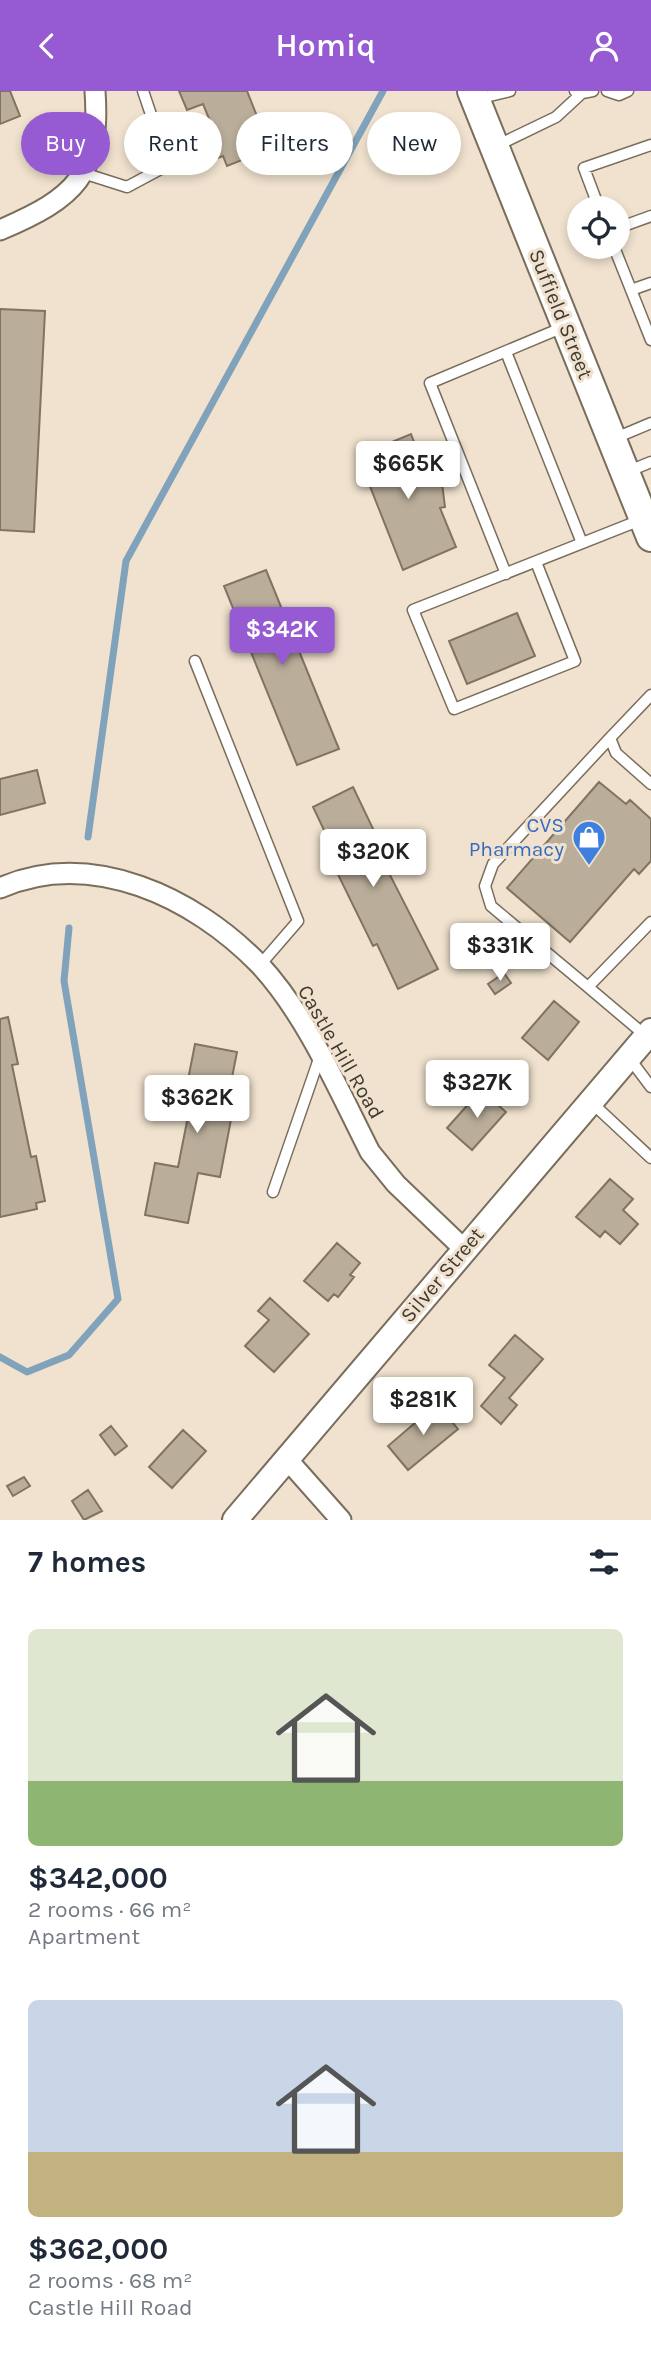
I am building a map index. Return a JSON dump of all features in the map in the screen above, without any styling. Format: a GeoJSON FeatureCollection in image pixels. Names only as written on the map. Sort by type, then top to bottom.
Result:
{"type":"FeatureCollection","features":[{"type":"Feature","properties":{"kind":"main road","name":"Suffield Street"},"geometry":{"type":"LineString","coordinates":[[473,95],[647,528]]}},
{"type":"Feature","properties":{"kind":"street"},"geometry":{"type":"LineString","coordinates":[[95,91],[96,112]]}},
{"type":"Feature","properties":{"kind":"street"},"geometry":{"type":"LineString","coordinates":[[0,230],[49,206],[81,175]]}},
{"type":"Feature","properties":{"kind":"street","name":"Castle Hill Road"},"geometry":{"type":"LineString","coordinates":[[0,888],[56,873],[88,873],[127,882],[164,896],[197,914],[260,965],[294,1009],[383,1169],[464,1249]]}},
{"type":"Feature","properties":{"kind":"street","name":"Silver Street"},"geometry":{"type":"LineString","coordinates":[[235,1520],[649,1034]]}},
{"type":"Feature","properties":{"kind":"street"},"geometry":{"type":"LineString","coordinates":[[286,1458],[341,1520]]}},
{"type":"Feature","properties":{"kind":"lane"},"geometry":{"type":"LineString","coordinates":[[89,175],[127,187],[168,165],[143,91]]}},
{"type":"Feature","properties":{"kind":"lane"},"geometry":{"type":"LineString","coordinates":[[473,95],[510,91]]}},
{"type":"Feature","properties":{"kind":"lane"},"geometry":{"type":"LineString","coordinates":[[607,91],[619,95],[628,91]]}},
{"type":"Feature","properties":{"kind":"lane"},"geometry":{"type":"LineString","coordinates":[[494,146],[556,117],[583,92]]}},
{"type":"Feature","properties":{"kind":"lane"},"geometry":{"type":"LineString","coordinates":[[594,196],[584,168],[651,145]]}},
{"type":"Feature","properties":{"kind":"lane"},"geometry":{"type":"LineString","coordinates":[[630,224],[651,216]]}},
{"type":"Feature","properties":{"kind":"lane"},"geometry":{"type":"LineString","coordinates":[[619,259],[651,340]]}},
{"type":"Feature","properties":{"kind":"lane"},"geometry":{"type":"LineString","coordinates":[[631,291],[651,283]]}},
{"type":"Feature","properties":{"kind":"lane"},"geometry":{"type":"LineString","coordinates":[[506,574],[430,383],[566,326]]}},
{"type":"Feature","properties":{"kind":"lane"},"geometry":{"type":"LineString","coordinates":[[506,352],[582,544]]}},
{"type":"Feature","properties":{"kind":"lane"},"geometry":{"type":"LineString","coordinates":[[612,440],[651,423]]}},
{"type":"Feature","properties":{"kind":"lane"},"geometry":{"type":"LineString","coordinates":[[625,472],[651,461]]}},
{"type":"Feature","properties":{"kind":"lane"},"geometry":{"type":"LineString","coordinates":[[536,562],[575,661],[454,709],[413,610],[582,544],[647,528]]}},
{"type":"Feature","properties":{"kind":"lane"},"geometry":{"type":"LineString","coordinates":[[195,661],[298,921],[260,965]]}},
{"type":"Feature","properties":{"kind":"lane"},"geometry":{"type":"LineString","coordinates":[[649,1034],[491,906],[485,887],[493,864],[651,695]]}},
{"type":"Feature","properties":{"kind":"lane"},"geometry":{"type":"LineString","coordinates":[[610,738],[616,754],[651,784]]}},
{"type":"Feature","properties":{"kind":"lane"},"geometry":{"type":"LineString","coordinates":[[588,987],[651,922]]}},
{"type":"Feature","properties":{"kind":"lane"},"geometry":{"type":"LineString","coordinates":[[273,1192],[320,1056]]}},
{"type":"Feature","properties":{"kind":"lane"},"geometry":{"type":"LineString","coordinates":[[629,1058],[651,1087]]}},
{"type":"Feature","properties":{"kind":"lane"},"geometry":{"type":"LineString","coordinates":[[591,1101],[651,1158]]}},
{"type":"Feature","properties":{"kind":"building"},"geometry":{"type":"Polygon","coordinates":[[[0,91],[10,91],[20,116],[0,124],[0,91]]]}},
{"type":"Feature","properties":{"kind":"building"},"geometry":{"type":"Polygon","coordinates":[[[179,91],[247,91],[255,112],[236,112],[236,162],[227,166],[222,156],[222,112],[206,112],[203,104],[187,110],[179,91]]]}},
{"type":"Feature","properties":{"kind":"building"},"geometry":{"type":"Polygon","coordinates":[[[0,309],[45,311],[34,532],[0,530],[0,309]]]}},
{"type":"Feature","properties":{"kind":"building"},"geometry":{"type":"Polygon","coordinates":[[[411,434],[425,471],[431,468],[442,483],[445,507],[440,508],[456,547],[403,570],[358,456],[411,434]]]}},
{"type":"Feature","properties":{"kind":"building"},"geometry":{"type":"Polygon","coordinates":[[[266,570],[339,749],[297,765],[224,586],[266,570]]]}},
{"type":"Feature","properties":{"kind":"building"},"geometry":{"type":"Polygon","coordinates":[[[517,613],[535,656],[467,684],[449,641],[517,613]]]}},
{"type":"Feature","properties":{"kind":"building"},"geometry":{"type":"Polygon","coordinates":[[[37,770],[45,803],[0,815],[0,779],[37,770]]]}},
{"type":"Feature","properties":{"kind":"building"},"geometry":{"type":"Polygon","coordinates":[[[599,782],[626,804],[630,800],[651,819],[651,861],[639,874],[634,869],[570,942],[507,888],[599,782]]]}},
{"type":"Feature","properties":{"kind":"building"},"geometry":{"type":"Polygon","coordinates":[[[353,787],[376,835],[371,838],[438,969],[398,989],[377,944],[373,946],[327,852],[333,849],[313,807],[353,787]]]}},
{"type":"Feature","properties":{"kind":"building"},"geometry":{"type":"Polygon","coordinates":[[[504,973],[511,983],[495,994],[488,984],[504,973]]]}},
{"type":"Feature","properties":{"kind":"building"},"geometry":{"type":"Polygon","coordinates":[[[554,1001],[579,1022],[548,1060],[522,1038],[554,1001]]]}},
{"type":"Feature","properties":{"kind":"building"},"geometry":{"type":"Polygon","coordinates":[[[8,1017],[18,1064],[12,1065],[31,1157],[36,1156],[45,1201],[36,1203],[37,1209],[0,1217],[0,1019],[8,1017]]]}},
{"type":"Feature","properties":{"kind":"building"},"geometry":{"type":"Polygon","coordinates":[[[195,1044],[237,1052],[227,1103],[234,1104],[220,1177],[198,1173],[188,1223],[145,1215],[155,1163],[178,1167],[192,1096],[185,1095],[195,1044]]]}},
{"type":"Feature","properties":{"kind":"building"},"geometry":{"type":"Polygon","coordinates":[[[481,1090],[506,1112],[472,1150],[447,1128],[481,1090]]]}},
{"type":"Feature","properties":{"kind":"building"},"geometry":{"type":"Polygon","coordinates":[[[610,1179],[633,1199],[623,1210],[638,1224],[620,1244],[605,1231],[600,1237],[576,1217],[610,1179]]]}},
{"type":"Feature","properties":{"kind":"building"},"geometry":{"type":"Polygon","coordinates":[[[337,1243],[360,1263],[350,1275],[354,1277],[338,1297],[334,1294],[328,1301],[304,1281],[337,1243]]]}},
{"type":"Feature","properties":{"kind":"building"},"geometry":{"type":"Polygon","coordinates":[[[270,1298],[309,1334],[274,1372],[245,1346],[269,1320],[258,1311],[270,1298]]]}},
{"type":"Feature","properties":{"kind":"building"},"geometry":{"type":"Polygon","coordinates":[[[515,1335],[543,1359],[509,1398],[517,1405],[501,1424],[481,1406],[505,1378],[489,1365],[515,1335]]]}},
{"type":"Feature","properties":{"kind":"building"},"geometry":{"type":"Polygon","coordinates":[[[437,1404],[458,1429],[408,1470],[388,1446],[437,1404]]]}},
{"type":"Feature","properties":{"kind":"building"},"geometry":{"type":"Polygon","coordinates":[[[111,1426],[127,1446],[115,1455],[100,1435],[111,1426]]]}},
{"type":"Feature","properties":{"kind":"building"},"geometry":{"type":"Polygon","coordinates":[[[183,1430],[206,1451],[172,1488],[149,1467],[183,1430]]]}},
{"type":"Feature","properties":{"kind":"building"},"geometry":{"type":"Polygon","coordinates":[[[24,1477],[30,1486],[13,1496],[7,1486],[24,1477]]]}},
{"type":"Feature","properties":{"kind":"building"},"geometry":{"type":"Polygon","coordinates":[[[88,1490],[102,1511],[84,1520],[72,1501],[88,1490]]]}},
{"type":"Feature","properties":{"kind":"waterway"},"geometry":{"type":"LineString","coordinates":[[88,837],[126,561],[383,91]]}},
{"type":"Feature","properties":{"kind":"waterway"},"geometry":{"type":"LineString","coordinates":[[0,1357],[27,1372],[69,1355],[118,1299],[64,981],[69,928]]}},
{"type":"Feature","properties":{"kind":"place","name":"CVS Pharmacy"},"geometry":{"type":"Point","coordinates":[589,867]}}]}
